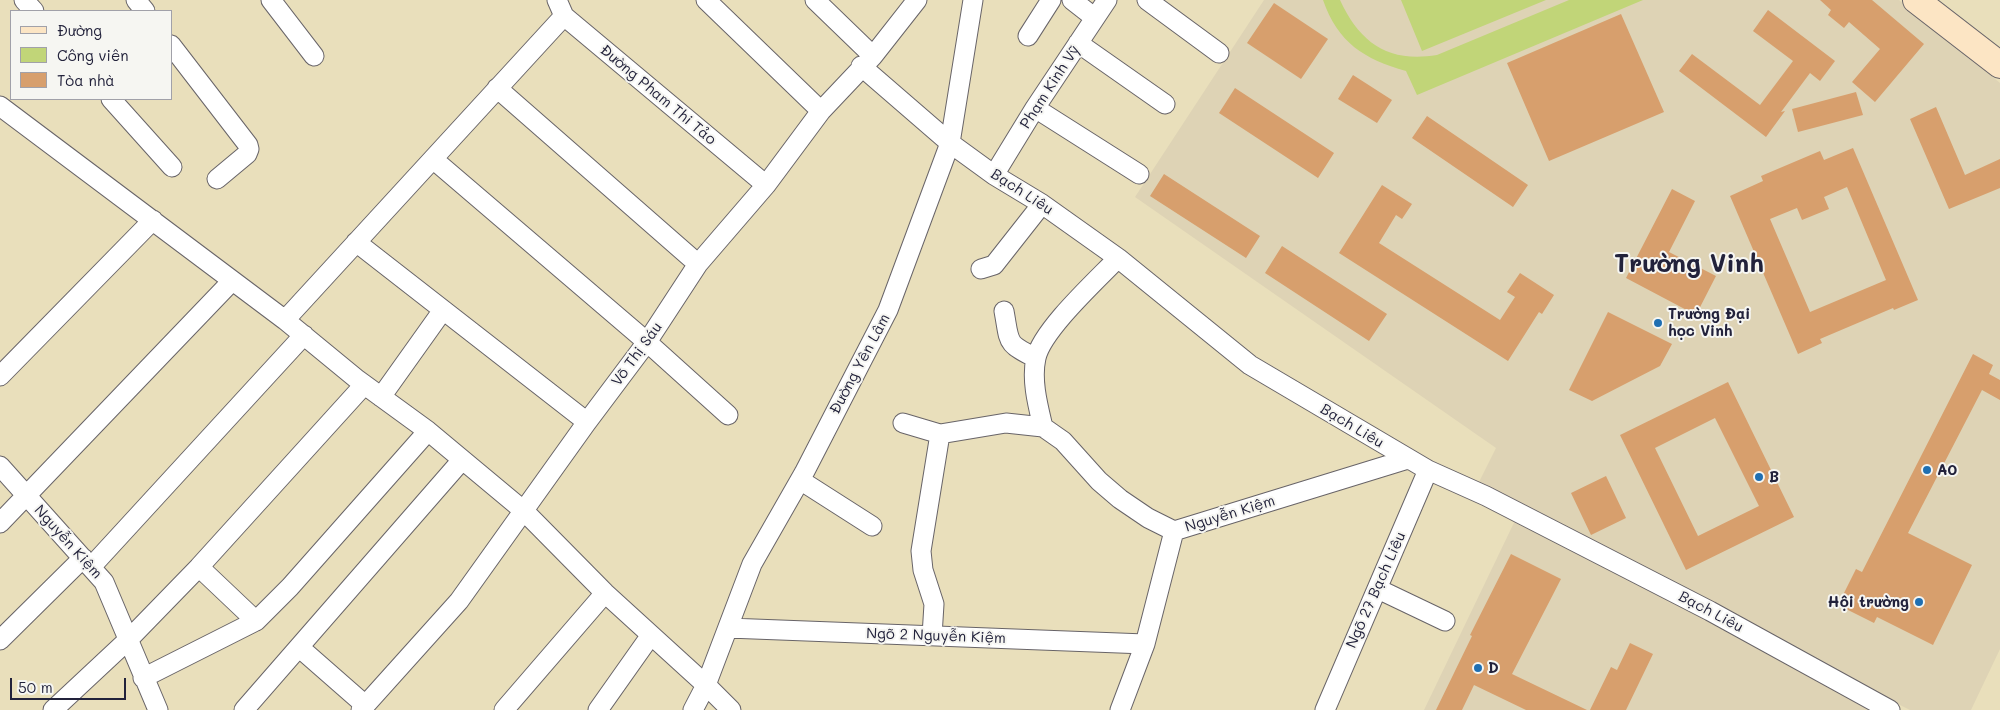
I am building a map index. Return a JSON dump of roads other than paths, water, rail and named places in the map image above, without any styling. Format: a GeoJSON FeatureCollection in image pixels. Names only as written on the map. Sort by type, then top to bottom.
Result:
{"type":"FeatureCollection","features":[{"type":"Feature","properties":{"kind":"street"},"geometry":{"type":"LineString","coordinates":[[24,0],[33,10]]}},
{"type":"Feature","properties":{"kind":"street"},"geometry":{"type":"LineString","coordinates":[[271,0],[314,56]]}},
{"type":"Feature","properties":{"kind":"street"},"geometry":{"type":"LineString","coordinates":[[706,0],[821,111]]}},
{"type":"Feature","properties":{"kind":"street","name":"Bạch Liêu"},"geometry":{"type":"LineString","coordinates":[[814,0],[867,61],[950,143],[994,175],[1042,204],[1118,258],[1250,365],[1428,470],[1486,496],[1710,611],[1890,710]]}},
{"type":"Feature","properties":{"kind":"street","name":"Võ Thị Sáu"},"geometry":{"type":"LineString","coordinates":[[363,708],[459,601],[587,422],[647,342],[698,264],[766,185],[821,111],[867,61],[917,0]]}},
{"type":"Feature","properties":{"kind":"street","name":"Đường Yên Lâm"},"geometry":{"type":"LineString","coordinates":[[693,710],[706,685],[752,564],[800,480],[888,310],[950,143],[973,0]]}},
{"type":"Feature","properties":{"kind":"street"},"geometry":{"type":"LineString","coordinates":[[1028,36],[1051,0]]}},
{"type":"Feature","properties":{"kind":"street"},"geometry":{"type":"LineString","coordinates":[[1072,0],[1095,18]]}},
{"type":"Feature","properties":{"kind":"street","name":"Phạm Kinh Vỹ"},"geometry":{"type":"LineString","coordinates":[[994,175],[1035,108],[1107,0]]}},
{"type":"Feature","properties":{"kind":"street"},"geometry":{"type":"LineString","coordinates":[[1147,0],[1219,53]]}},
{"type":"Feature","properties":{"kind":"street"},"geometry":{"type":"LineString","coordinates":[[1916,0],[2000,65]]}},
{"type":"Feature","properties":{"kind":"street"},"geometry":{"type":"LineString","coordinates":[[285,320],[498,88],[560,8]]}},
{"type":"Feature","properties":{"kind":"street","name":"Đường Pham Thi Tảo"},"geometry":{"type":"LineString","coordinates":[[560,8],[766,185]]}},
{"type":"Feature","properties":{"kind":"street"},"geometry":{"type":"LineString","coordinates":[[1078,43],[1165,104]]}},
{"type":"Feature","properties":{"kind":"street"},"geometry":{"type":"LineString","coordinates":[[172,47],[248,145],[247,154],[217,179]]}},
{"type":"Feature","properties":{"kind":"street"},"geometry":{"type":"LineString","coordinates":[[498,88],[698,264]]}},
{"type":"Feature","properties":{"kind":"street"},"geometry":{"type":"LineString","coordinates":[[113,100],[172,167]]}},
{"type":"Feature","properties":{"kind":"street"},"geometry":{"type":"LineString","coordinates":[[0,106],[285,320],[364,385],[428,431],[524,511],[606,593],[731,710]]}},
{"type":"Feature","properties":{"kind":"street"},"geometry":{"type":"LineString","coordinates":[[1035,108],[1139,174]]}},
{"type":"Feature","properties":{"kind":"street"},"geometry":{"type":"LineString","coordinates":[[433,158],[647,342],[728,415]]}},
{"type":"Feature","properties":{"kind":"street"},"geometry":{"type":"LineString","coordinates":[[981,269],[994,265],[1042,204]]}},
{"type":"Feature","properties":{"kind":"street"},"geometry":{"type":"LineString","coordinates":[[0,376],[153,220]]}},
{"type":"Feature","properties":{"kind":"street"},"geometry":{"type":"LineString","coordinates":[[356,242],[587,422]]}},
{"type":"Feature","properties":{"kind":"street"},"geometry":{"type":"LineString","coordinates":[[1043,427],[1034,377],[1036,358],[1046,337],[1118,258]]}},
{"type":"Feature","properties":{"kind":"street"},"geometry":{"type":"LineString","coordinates":[[0,523],[232,281]]}},
{"type":"Feature","properties":{"kind":"street"},"geometry":{"type":"LineString","coordinates":[[381,397],[443,310]]}},
{"type":"Feature","properties":{"kind":"street"},"geometry":{"type":"LineString","coordinates":[[1004,311],[1010,343],[1015,348],[1036,358]]}},
{"type":"Feature","properties":{"kind":"street"},"geometry":{"type":"LineString","coordinates":[[0,640],[87,563],[304,336]]}},
{"type":"Feature","properties":{"kind":"street"},"geometry":{"type":"LineString","coordinates":[[53,710],[129,638],[199,567],[364,385]]}},
{"type":"Feature","properties":{"kind":"street"},"geometry":{"type":"LineString","coordinates":[[903,423],[940,434],[1006,423],[1043,427],[1063,442],[1099,481],[1120,499],[1148,518],[1174,531]]}},
{"type":"Feature","properties":{"kind":"street"},"geometry":{"type":"LineString","coordinates":[[143,678],[256,621],[290,587],[428,431]]}},
{"type":"Feature","properties":{"kind":"street"},"geometry":{"type":"LineString","coordinates":[[932,636],[934,604],[923,570],[921,551],[940,434]]}},
{"type":"Feature","properties":{"kind":"street","name":"Nguyễn Kiệm"},"geometry":{"type":"LineString","coordinates":[[1120,710],[1145,644],[1174,531],[1408,459]]}},
{"type":"Feature","properties":{"kind":"street"},"geometry":{"type":"LineString","coordinates":[[244,710],[462,460]]}},
{"type":"Feature","properties":{"kind":"street","name":"Nguyễn Kiệm"},"geometry":{"type":"LineString","coordinates":[[0,466],[104,582],[158,710]]}},
{"type":"Feature","properties":{"kind":"street","name":"Ngõ 27 Bạch Liêu"},"geometry":{"type":"LineString","coordinates":[[1325,710],[1428,470]]}},
{"type":"Feature","properties":{"kind":"street"},"geometry":{"type":"LineString","coordinates":[[800,480],[872,526]]}},
{"type":"Feature","properties":{"kind":"street"},"geometry":{"type":"LineString","coordinates":[[199,567],[256,621]]}},
{"type":"Feature","properties":{"kind":"street"},"geometry":{"type":"LineString","coordinates":[[1378,589],[1445,621]]}},
{"type":"Feature","properties":{"kind":"street"},"geometry":{"type":"LineString","coordinates":[[504,710],[606,593]]}},
{"type":"Feature","properties":{"kind":"street","name":"Ngõ 2 Nguyễn Kiệm"},"geometry":{"type":"LineString","coordinates":[[728,628],[1145,644]]}},
{"type":"Feature","properties":{"kind":"street"},"geometry":{"type":"LineString","coordinates":[[598,710],[651,635]]}},
{"type":"Feature","properties":{"kind":"street"},"geometry":{"type":"LineString","coordinates":[[300,648],[363,708]]}},
{"type":"Feature","properties":{"kind":"place","name":"Trường Đại học Vinh"},"geometry":{"type":"Point","coordinates":[1658,323]}},
{"type":"Feature","properties":{"kind":"place","name":"A0"},"geometry":{"type":"Point","coordinates":[1927,470]}},
{"type":"Feature","properties":{"kind":"place","name":"B"},"geometry":{"type":"Point","coordinates":[1759,477]}},
{"type":"Feature","properties":{"kind":"place","name":"Hội trường"},"geometry":{"type":"Point","coordinates":[1919,602]}},
{"type":"Feature","properties":{"kind":"place","name":"D"},"geometry":{"type":"Point","coordinates":[1478,668]}},
{"type":"Feature","properties":{"kind":"district","name":"Trường Vinh"},"geometry":{"type":"Point","coordinates":[1689,264]}}]}
